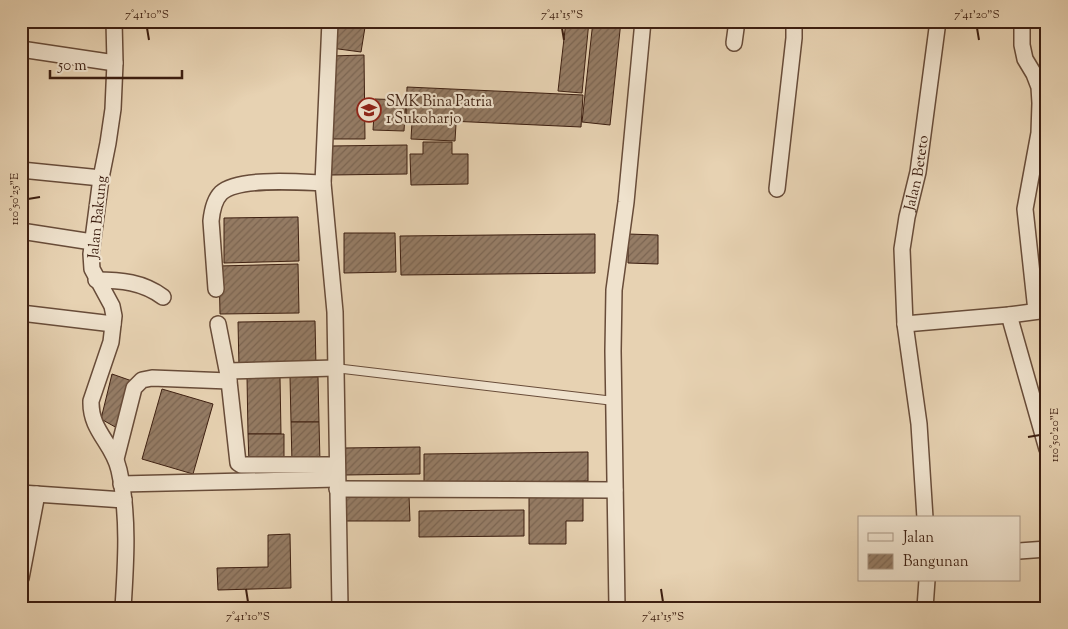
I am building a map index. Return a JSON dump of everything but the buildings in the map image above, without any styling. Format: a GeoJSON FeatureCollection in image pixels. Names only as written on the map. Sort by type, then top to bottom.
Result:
{"type":"FeatureCollection","features":[{"type":"Feature","properties":{"kind":"street","name":"Jalan Bakung"},"geometry":{"type":"LineString","coordinates":[[114,21],[115,63],[112,117],[92,242],[92,269],[96,280],[112,306],[114,316],[111,342],[94,391],[90,410],[96,428],[116,459],[124,500],[126,524],[124,608]]}},
{"type":"Feature","properties":{"kind":"street"},"geometry":{"type":"LineString","coordinates":[[330,21],[323,183],[335,312],[340,608]]}},
{"type":"Feature","properties":{"kind":"street"},"geometry":{"type":"LineString","coordinates":[[617,608],[614,290],[626,202],[643,21]]}},
{"type":"Feature","properties":{"kind":"street"},"geometry":{"type":"LineString","coordinates":[[734,43],[737,21]]}},
{"type":"Feature","properties":{"kind":"street"},"geometry":{"type":"LineString","coordinates":[[777,189],[794,38],[794,21]]}},
{"type":"Feature","properties":{"kind":"street","name":"Jalan Beteto"},"geometry":{"type":"LineString","coordinates":[[925,516],[919,424],[905,324],[902,249],[907,217],[918,172],[938,21]]}},
{"type":"Feature","properties":{"kind":"street"},"geometry":{"type":"LineString","coordinates":[[905,324],[1009,315],[1041,310],[1025,209],[1039,132],[1040,103],[1034,74],[1025,59],[1022,46],[1022,21]]}},
{"type":"Feature","properties":{"kind":"street"},"geometry":{"type":"LineString","coordinates":[[21,49],[115,63]]}},
{"type":"Feature","properties":{"kind":"street"},"geometry":{"type":"LineString","coordinates":[[21,170],[101,178]]}},
{"type":"Feature","properties":{"kind":"street"},"geometry":{"type":"LineString","coordinates":[[216,289],[211,221],[212,210],[217,197],[222,192],[241,183],[323,183]]}},
{"type":"Feature","properties":{"kind":"street"},"geometry":{"type":"LineString","coordinates":[[21,231],[92,242]]}},
{"type":"Feature","properties":{"kind":"street"},"geometry":{"type":"LineString","coordinates":[[96,280],[119,280],[134,283],[150,288],[163,297]]}},
{"type":"Feature","properties":{"kind":"street"},"geometry":{"type":"LineString","coordinates":[[21,313],[113,324]]}},
{"type":"Feature","properties":{"kind":"street"},"geometry":{"type":"LineString","coordinates":[[1009,315],[1047,449]]}},
{"type":"Feature","properties":{"kind":"street"},"geometry":{"type":"LineString","coordinates":[[218,324],[228,376],[238,463],[246,466],[337,478]]}},
{"type":"Feature","properties":{"kind":"street"},"geometry":{"type":"LineString","coordinates":[[116,459],[134,388],[142,380],[335,368]]}},
{"type":"Feature","properties":{"kind":"street"},"geometry":{"type":"LineString","coordinates":[[121,484],[337,478],[615,490]]}},
{"type":"Feature","properties":{"kind":"street"},"geometry":{"type":"LineString","coordinates":[[21,493],[124,500]]}},
{"type":"Feature","properties":{"kind":"street"},"geometry":{"type":"LineString","coordinates":[[21,578],[37,494]]}},
{"type":"Feature","properties":{"kind":"street"},"geometry":{"type":"LineString","coordinates":[[1020,552],[1047,549]]}},
{"type":"Feature","properties":{"kind":"street"},"geometry":{"type":"LineString","coordinates":[[925,608],[927,582]]}},
{"type":"Feature","properties":{"kind":"lane"},"geometry":{"type":"LineString","coordinates":[[335,368],[614,401]]}},
{"type":"Feature","properties":{"kind":"place","name":"SMK Bina Patria 1 Sukoharjo"},"geometry":{"type":"Point","coordinates":[369,110]}}]}
